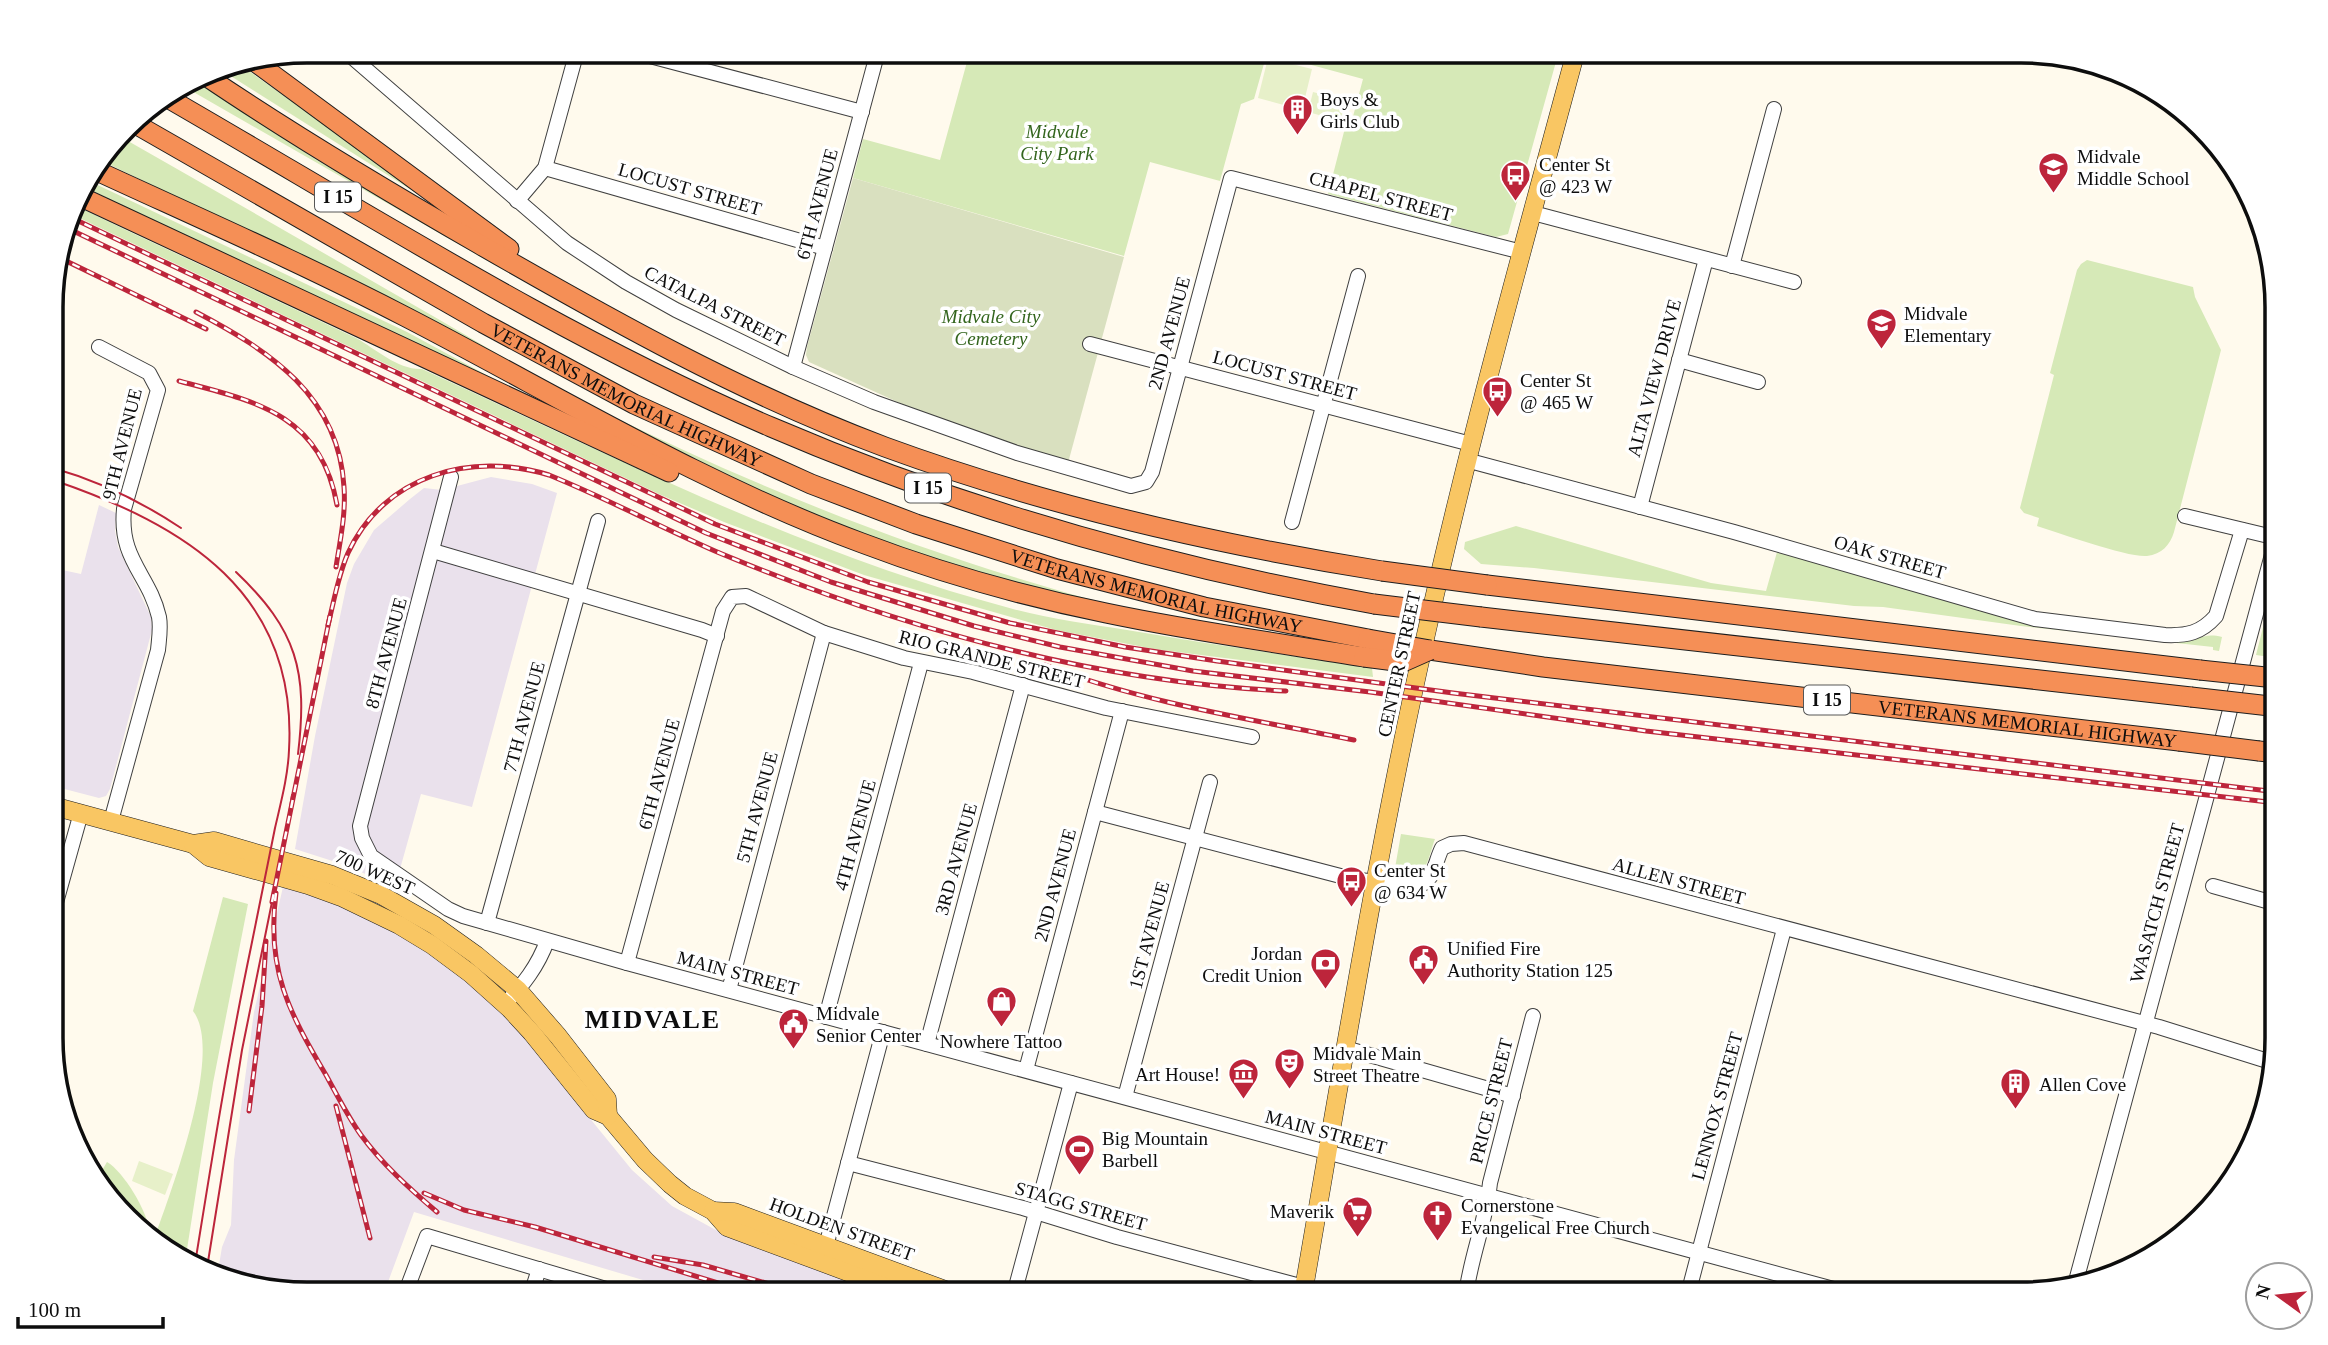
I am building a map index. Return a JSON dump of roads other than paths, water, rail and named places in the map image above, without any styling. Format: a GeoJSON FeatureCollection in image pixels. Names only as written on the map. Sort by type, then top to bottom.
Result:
{"type":"FeatureCollection","features":[{"type":"Feature","properties":{"kind":"highway"},"geometry":{"type":"LineString","coordinates":[[263,67],[508,248],[635,332]]}},
{"type":"Feature","properties":{"kind":"highway"},"geometry":{"type":"LineString","coordinates":[[215,81],[289,131],[384,189],[635,332],[736,383],[834,427],[983,480],[1122,520],[1298,557],[1382,571],[2264,678]]}},
{"type":"Feature","properties":{"kind":"highway","name":"VETERANS MEMORIAL HIGHWAY"},"geometry":{"type":"LineString","coordinates":[[175,102],[510,296],[618,354],[769,427],[909,481],[1016,518],[1217,572],[1374,604],[2264,706]]}},
{"type":"Feature","properties":{"kind":"highway","name":"VETERANS MEMORIAL HIGHWAY"},"geometry":{"type":"LineString","coordinates":[[142,128],[482,323],[634,404],[811,484],[916,524],[1057,569],[1366,648],[1430,649],[1543,667],[2264,752]]}},
{"type":"Feature","properties":{"kind":"highway"},"geometry":{"type":"LineString","coordinates":[[103,174],[383,305],[729,488],[780,512],[897,556]]}},
{"type":"Feature","properties":{"kind":"highway"},"geometry":{"type":"LineString","coordinates":[[89,200],[676,475],[793,524],[1015,592],[1106,614],[1366,648]]}},
{"type":"Feature","properties":{"kind":"main road","name":"CENTER STREET"},"geometry":{"type":"LineString","coordinates":[[1305,1281],[1374,883],[1428,625],[1468,452],[1573,63]]}},
{"type":"Feature","properties":{"kind":"main road","name":"700 WEST"},"geometry":{"type":"LineString","coordinates":[[63,808],[193,844],[209,857],[308,884],[378,914],[420,937],[456,962],[505,1004]]}},
{"type":"Feature","properties":{"kind":"main road","name":"700 WEST"},"geometry":{"type":"LineString","coordinates":[[193,844],[214,841],[314,869],[373,891],[454,938],[518,990]]}},
{"type":"Feature","properties":{"kind":"main road","name":"HOLDEN STREET"},"geometry":{"type":"LineString","coordinates":[[518,990],[607,1099],[608,1116]]}},
{"type":"Feature","properties":{"kind":"main road","name":"HOLDEN STREET"},"geometry":{"type":"LineString","coordinates":[[505,1004],[594,1110],[608,1116],[657,1172],[685,1196],[713,1211],[727,1227],[874,1282]]}},
{"type":"Feature","properties":{"kind":"main road","name":"HOLDEN STREET"},"geometry":{"type":"LineString","coordinates":[[713,1211],[734,1212],[923,1282]]}},
{"type":"Feature","properties":{"kind":"street","name":"CATALPA STREET"},"geometry":{"type":"LineString","coordinates":[[359,63],[567,243],[625,282],[676,310],[793,367],[874,402],[1050,464],[1131,486]]}},
{"type":"Feature","properties":{"kind":"street"},"geometry":{"type":"LineString","coordinates":[[517,201],[545,168],[574,63]]}},
{"type":"Feature","properties":{"kind":"street"},"geometry":{"type":"LineString","coordinates":[[676,63],[862,112]]}},
{"type":"Feature","properties":{"kind":"street","name":"6TH AVENUE"},"geometry":{"type":"LineString","coordinates":[[793,367],[875,63]]}},
{"type":"Feature","properties":{"kind":"street"},"geometry":{"type":"LineString","coordinates":[[1732,265],[1774,109]]}},
{"type":"Feature","properties":{"kind":"street","name":"LOCUST STREET"},"geometry":{"type":"LineString","coordinates":[[545,168],[825,248]]}},
{"type":"Feature","properties":{"kind":"street","name":"CHAPEL STREET"},"geometry":{"type":"LineString","coordinates":[[1231,178],[1522,252]]}},
{"type":"Feature","properties":{"kind":"street","name":"2ND AVENUE"},"geometry":{"type":"LineString","coordinates":[[1131,486],[1146,482],[1152,472],[1231,178]]}},
{"type":"Feature","properties":{"kind":"street"},"geometry":{"type":"LineString","coordinates":[[1533,213],[1794,282]]}},
{"type":"Feature","properties":{"kind":"street","name":"ALTA VIEW DRIVE"},"geometry":{"type":"LineString","coordinates":[[1640,507],[1706,259]]}},
{"type":"Feature","properties":{"kind":"street"},"geometry":{"type":"LineString","coordinates":[[1292,522],[1358,276]]}},
{"type":"Feature","properties":{"kind":"street","name":"LOCUST STREET"},"geometry":{"type":"LineString","coordinates":[[1090,344],[1323,405],[1468,452]]}},
{"type":"Feature","properties":{"kind":"street","name":"9TH AVENUE"},"geometry":{"type":"LineString","coordinates":[[99,346],[149,373],[158,390],[127,497],[123,524],[126,546],[154,604],[160,633],[155,662],[111,821]]}},
{"type":"Feature","properties":{"kind":"street"},"geometry":{"type":"LineString","coordinates":[[1679,359],[1758,382]]}},
{"type":"Feature","properties":{"kind":"street","name":"OAK STREET"},"geometry":{"type":"LineString","coordinates":[[1468,452],[1640,507],[2035,619],[2182,636],[2207,626],[2216,616],[2242,530]]}},
{"type":"Feature","properties":{"kind":"street","name":"8TH AVENUE"},"geometry":{"type":"LineString","coordinates":[[362,838],[362,815],[451,477]]}},
{"type":"Feature","properties":{"kind":"street"},"geometry":{"type":"LineString","coordinates":[[2185,516],[2264,534]]}},
{"type":"Feature","properties":{"kind":"street","name":"7TH AVENUE"},"geometry":{"type":"LineString","coordinates":[[487,923],[598,521]]}},
{"type":"Feature","properties":{"kind":"street"},"geometry":{"type":"LineString","coordinates":[[433,551],[716,636]]}},
{"type":"Feature","properties":{"kind":"street","name":"WASATCH STREET"},"geometry":{"type":"LineString","coordinates":[[2078,1275],[2264,585]]}},
{"type":"Feature","properties":{"kind":"street","name":"RIO GRANDE STREET"},"geometry":{"type":"LineString","coordinates":[[732,597],[746,596],[824,633],[920,663],[973,672],[1122,711],[1252,737]]}},
{"type":"Feature","properties":{"kind":"street","name":"6TH AVENUE"},"geometry":{"type":"LineString","coordinates":[[626,963],[716,636],[726,603],[732,597]]}},
{"type":"Feature","properties":{"kind":"street","name":"5TH AVENUE"},"geometry":{"type":"LineString","coordinates":[[729,990],[824,633]]}},
{"type":"Feature","properties":{"kind":"street","name":"4TH AVENUE"},"geometry":{"type":"LineString","coordinates":[[826,1017],[920,663]]}},
{"type":"Feature","properties":{"kind":"street","name":"3RD AVENUE"},"geometry":{"type":"LineString","coordinates":[[927,1044],[1023,685]]}},
{"type":"Feature","properties":{"kind":"street","name":"2ND AVENUE"},"geometry":{"type":"LineString","coordinates":[[1026,1070],[1122,711]]}},
{"type":"Feature","properties":{"kind":"street","name":"1ST AVENUE"},"geometry":{"type":"LineString","coordinates":[[1125,1097],[1210,782]]}},
{"type":"Feature","properties":{"kind":"street","name":"ALLEN STREET"},"geometry":{"type":"LineString","coordinates":[[1095,812],[1374,883],[1420,886],[1431,878],[1442,848],[1460,842],[2145,1023],[2263,1060]]}},
{"type":"Feature","properties":{"kind":"street"},"geometry":{"type":"LineString","coordinates":[[63,877],[81,813]]}},
{"type":"Feature","properties":{"kind":"street","name":"MAIN STREET"},"geometry":{"type":"LineString","coordinates":[[362,838],[371,856],[421,891],[448,909],[487,923],[626,963],[1805,1281]]}},
{"type":"Feature","properties":{"kind":"street"},"geometry":{"type":"LineString","coordinates":[[2213,886],[2264,900]]}},
{"type":"Feature","properties":{"kind":"street","name":"LENNOX STREET"},"geometry":{"type":"LineString","coordinates":[[1691,1281],[1784,929]]}},
{"type":"Feature","properties":{"kind":"street"},"geometry":{"type":"LineString","coordinates":[[505,1004],[536,965],[547,941]]}},
{"type":"Feature","properties":{"kind":"street","name":"PRICE STREET"},"geometry":{"type":"LineString","coordinates":[[1468,1281],[1533,1016]]}},
{"type":"Feature","properties":{"kind":"street"},"geometry":{"type":"LineString","coordinates":[[826,1246],[883,1032]]}},
{"type":"Feature","properties":{"kind":"street"},"geometry":{"type":"LineString","coordinates":[[1345,1048],[1513,1096]]}},
{"type":"Feature","properties":{"kind":"street"},"geometry":{"type":"LineString","coordinates":[[1017,1282],[1071,1083]]}},
{"type":"Feature","properties":{"kind":"street","name":"STAGG STREET"},"geometry":{"type":"LineString","coordinates":[[848,1163],[1036,1213],[1273,1281]]}},
{"type":"Feature","properties":{"kind":"street"},"geometry":{"type":"LineString","coordinates":[[410,1282],[427,1236],[580,1282]]}},
{"type":"Feature","properties":{"kind":"street"},"geometry":{"type":"LineString","coordinates":[[535,1282],[539,1269]]}},
{"type":"Feature","properties":{"kind":"tram line"},"geometry":{"type":"LineString","coordinates":[[63,471],[120,493],[181,528]]}},
{"type":"Feature","properties":{"kind":"tram line"},"geometry":{"type":"LineString","coordinates":[[63,484],[147,519],[188,544],[224,573],[253,607],[274,648],[287,695],[289,750],[286,779],[235,1026],[197,1255]]}},
{"type":"Feature","properties":{"kind":"tram line"},"geometry":{"type":"LineString","coordinates":[[236,572],[273,613],[294,654],[301,699],[298,754]]}},
{"type":"Feature","properties":{"kind":"tram line"},"geometry":{"type":"LineString","coordinates":[[287,826],[292,795]]}},
{"type":"Feature","properties":{"kind":"tram line"},"geometry":{"type":"LineString","coordinates":[[208,1260],[242,1050],[272,902]]}},
{"type":"Feature","properties":{"kind":"railway"},"geometry":{"type":"LineString","coordinates":[[79,221],[715,524],[868,582],[1010,623],[1125,647],[1453,693],[2264,790]]}},
{"type":"Feature","properties":{"kind":"railway"},"geometry":{"type":"LineString","coordinates":[[75,232],[706,533],[831,582],[974,626],[1060,647],[1193,671],[1370,692],[1646,731],[2264,802]]}},
{"type":"Feature","properties":{"kind":"railway"},"geometry":{"type":"LineString","coordinates":[[68,262],[206,329]]}},
{"type":"Feature","properties":{"kind":"railway"},"geometry":{"type":"LineString","coordinates":[[196,312],[250,343],[296,380],[329,427],[339,455],[344,487],[336,567]]}},
{"type":"Feature","properties":{"kind":"railway"},"geometry":{"type":"LineString","coordinates":[[179,381],[234,396],[281,416],[300,431],[316,450],[329,474],[337,505]]}},
{"type":"Feature","properties":{"kind":"railway"},"geometry":{"type":"LineString","coordinates":[[328,625],[348,553],[364,526],[384,505],[407,488],[433,476],[490,466],[519,468],[549,475],[722,554],[790,581],[928,627],[999,647],[1142,676],[1214,686],[1286,691]]}},
{"type":"Feature","properties":{"kind":"railway"},"geometry":{"type":"LineString","coordinates":[[272,902],[330,616]]}},
{"type":"Feature","properties":{"kind":"railway"},"geometry":{"type":"LineString","coordinates":[[1045,665],[1159,700],[1354,740]]}},
{"type":"Feature","properties":{"kind":"railway"},"geometry":{"type":"LineString","coordinates":[[276,893],[274,945],[278,968],[283,989],[301,1031],[347,1113],[369,1146],[437,1212]]}},
{"type":"Feature","properties":{"kind":"railway"},"geometry":{"type":"LineString","coordinates":[[249,1111],[262,1006],[266,941]]}},
{"type":"Feature","properties":{"kind":"railway"},"geometry":{"type":"LineString","coordinates":[[336,1106],[370,1238]]}},
{"type":"Feature","properties":{"kind":"railway"},"geometry":{"type":"LineString","coordinates":[[424,1193],[464,1210],[535,1227],[714,1282]]}},
{"type":"Feature","properties":{"kind":"railway"},"geometry":{"type":"LineString","coordinates":[[654,1257],[703,1265],[761,1282]]}},
{"type":"Feature","properties":{"kind":"place","name":"Boys & Girls Club"},"geometry":{"type":"Point","coordinates":[1297,137]}},
{"type":"Feature","properties":{"kind":"place","name":"Midvale Middle School"},"geometry":{"type":"Point","coordinates":[2054,194]}},
{"type":"Feature","properties":{"kind":"place","name":"Center St @ 423 W"},"geometry":{"type":"Point","coordinates":[1516,202]}},
{"type":"Feature","properties":{"kind":"place","name":"Midvale Elementary"},"geometry":{"type":"Point","coordinates":[1881,351]}},
{"type":"Feature","properties":{"kind":"place","name":"Center St @ 465 W"},"geometry":{"type":"Point","coordinates":[1497,418]}},
{"type":"Feature","properties":{"kind":"place","name":"Center St @ 634 W"},"geometry":{"type":"Point","coordinates":[1351,908]}},
{"type":"Feature","properties":{"kind":"place","name":"Unified Fire Authority Station 125"},"geometry":{"type":"Point","coordinates":[1424,986]}},
{"type":"Feature","properties":{"kind":"place","name":"Jordan Credit Union"},"geometry":{"type":"Point","coordinates":[1325,991]}},
{"type":"Feature","properties":{"kind":"place","name":"Nowhere Tattoo"},"geometry":{"type":"Point","coordinates":[1001,1029]}},
{"type":"Feature","properties":{"kind":"place","name":"Midvale Senior Center"},"geometry":{"type":"Point","coordinates":[793,1051]}},
{"type":"Feature","properties":{"kind":"place","name":"Midvale Main Street Theatre"},"geometry":{"type":"Point","coordinates":[1290,1091]}},
{"type":"Feature","properties":{"kind":"place","name":"Art House!"},"geometry":{"type":"Point","coordinates":[1243,1101]}},
{"type":"Feature","properties":{"kind":"place","name":"Allen Cove"},"geometry":{"type":"Point","coordinates":[2016,1111]}},
{"type":"Feature","properties":{"kind":"place","name":"Big Mountain Barbell"},"geometry":{"type":"Point","coordinates":[1079,1176]}},
{"type":"Feature","properties":{"kind":"place","name":"Maverik"},"geometry":{"type":"Point","coordinates":[1357,1238]}},
{"type":"Feature","properties":{"kind":"place","name":"Cornerstone Evangelical Free Church"},"geometry":{"type":"Point","coordinates":[1438,1243]}},
{"type":"Feature","properties":{"kind":"district","name":"MIDVALE"},"geometry":{"type":"Point","coordinates":[653,1019]}},
{"type":"Feature","properties":{"kind":"park label","name":"Midvale City Park"},"geometry":{"type":"Point","coordinates":[1057,142]}},
{"type":"Feature","properties":{"kind":"park label","name":"Midvale City Cemetery"},"geometry":{"type":"Point","coordinates":[991,327]}}]}
